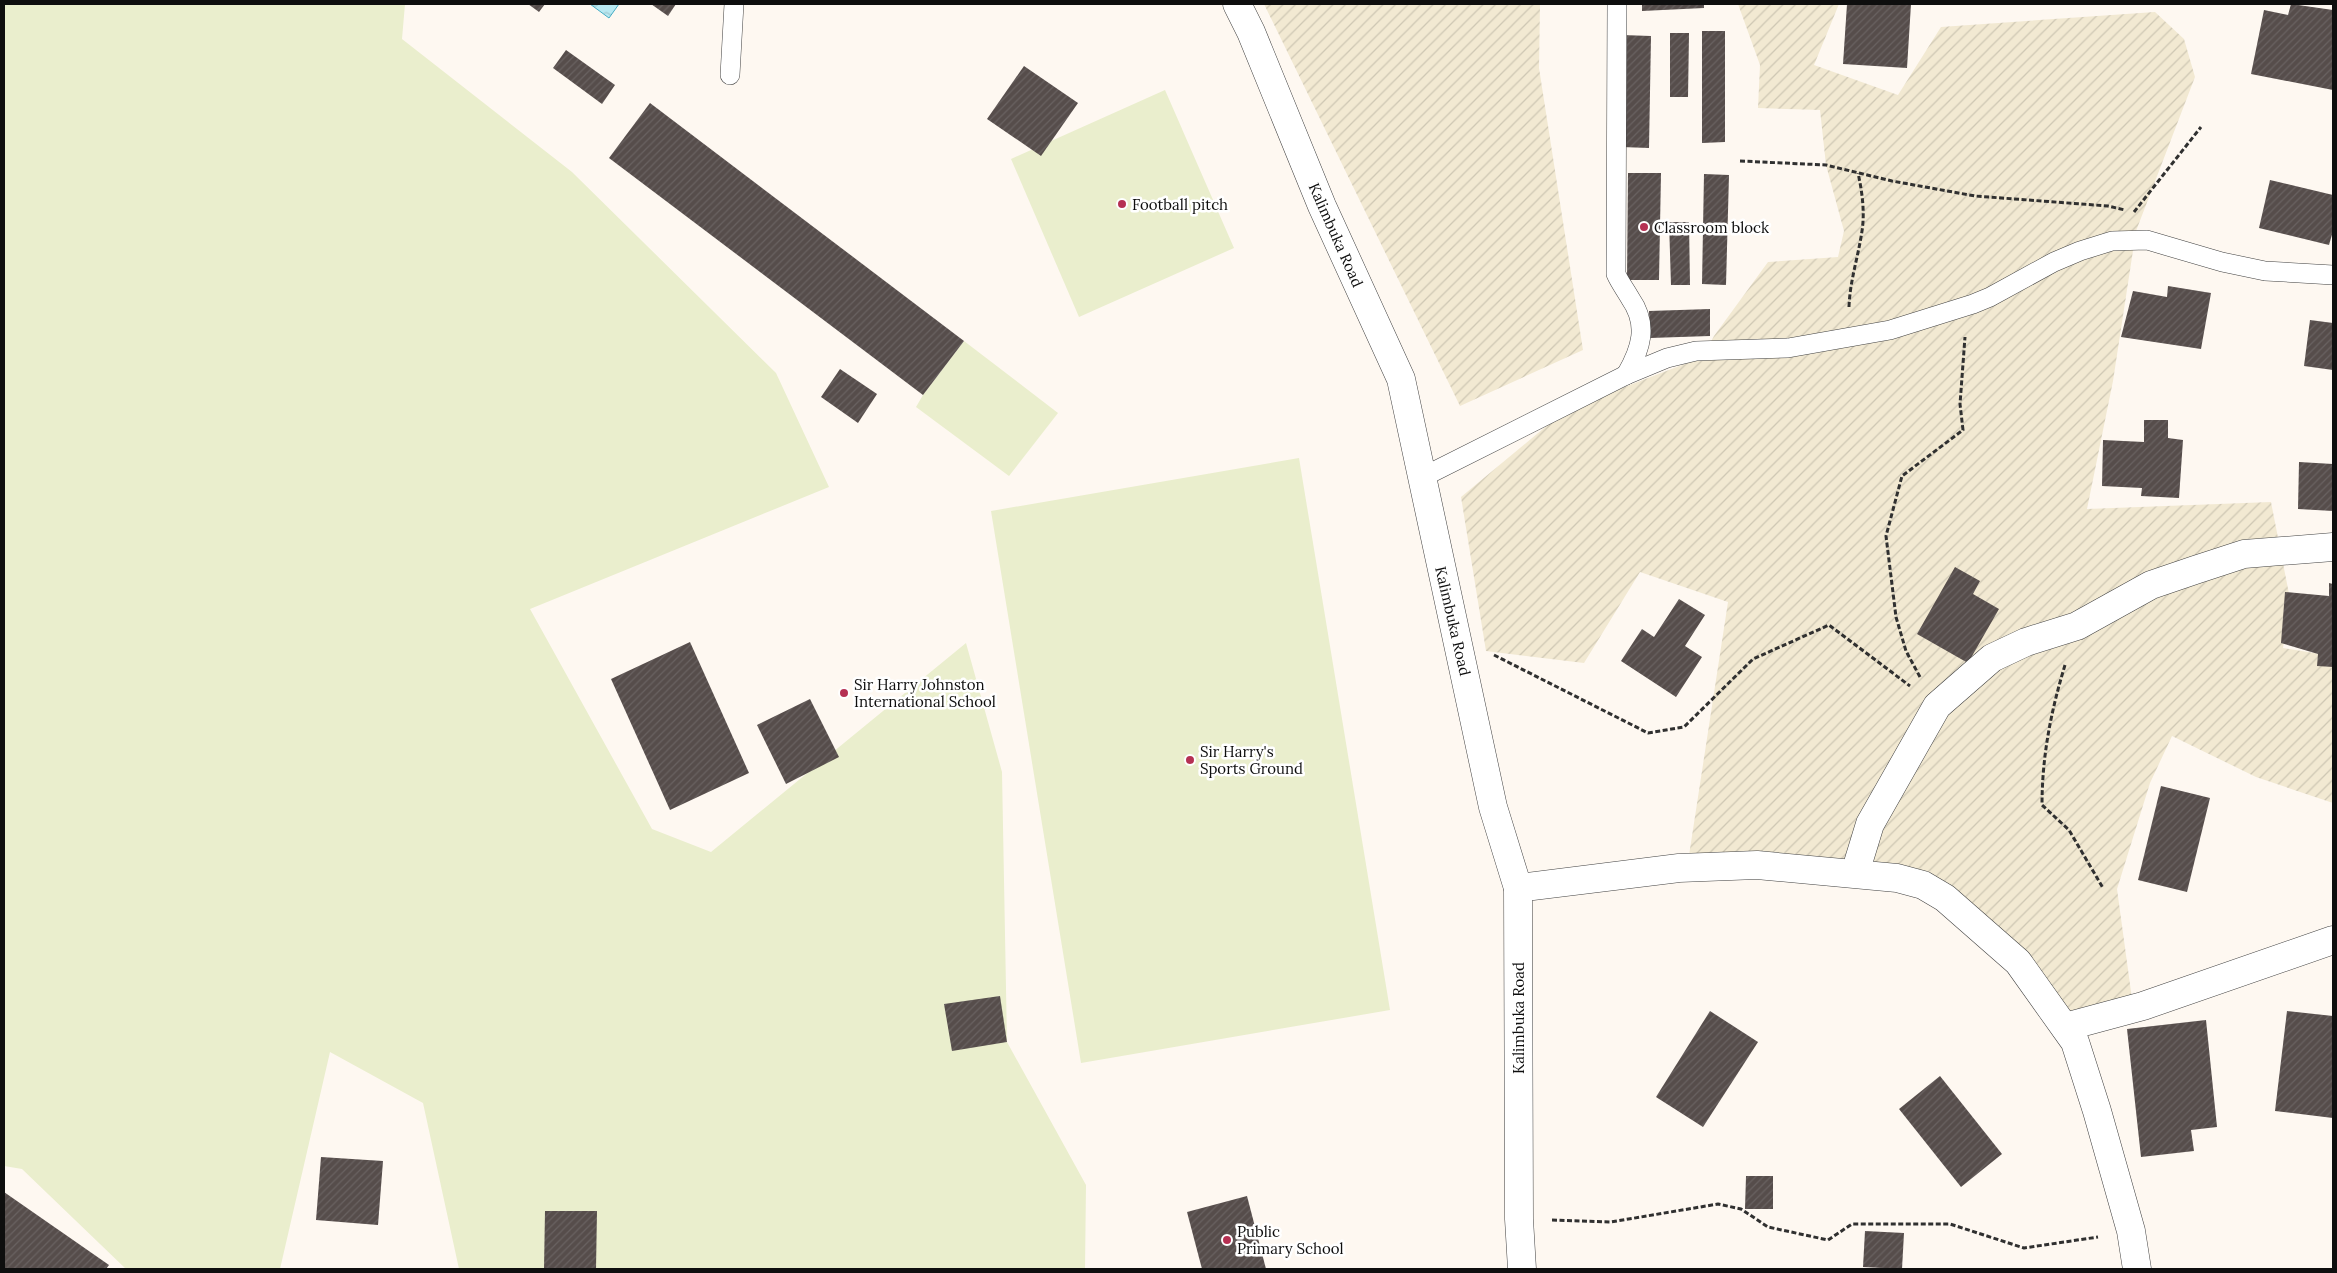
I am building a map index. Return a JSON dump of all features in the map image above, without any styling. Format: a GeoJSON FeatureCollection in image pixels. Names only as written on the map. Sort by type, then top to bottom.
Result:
{"type":"FeatureCollection","features":[{"type":"Feature","properties":{"kind":"street","name":"Kalimbuka Road"},"geometry":{"type":"LineString","coordinates":[[1237,4],[1252,32],[1322,206],[1401,379],[1493,807],[1518,888],[1518,1219],[1522,1269]]}},
{"type":"Feature","properties":{"kind":"street"},"geometry":{"type":"LineString","coordinates":[[1855,873],[1870,824],[1937,706],[1992,658],[2026,642],[2077,626],[2151,585],[2236,556],[2333,547]]}},
{"type":"Feature","properties":{"kind":"street"},"geometry":{"type":"LineString","coordinates":[[1518,888],[1679,868],[1757,865],[1897,878],[1923,885],[1946,898],[2018,962],[2075,1042],[2098,1111],[2131,1231],[2137,1269]]}},
{"type":"Feature","properties":{"kind":"street"},"geometry":{"type":"LineString","coordinates":[[2065,1027],[2144,1006],[2333,940]]}},
{"type":"Feature","properties":{"kind":"lane"},"geometry":{"type":"LineString","coordinates":[[730,75],[734,4]]}},
{"type":"Feature","properties":{"kind":"lane"},"geometry":{"type":"LineString","coordinates":[[1616,4],[1616,274],[1621,286],[1631,298],[1639,314],[1642,339],[1638,354],[1626,375]]}},
{"type":"Feature","properties":{"kind":"lane"},"geometry":{"type":"LineString","coordinates":[[1421,478],[1626,375],[1667,358],[1696,352],[1788,348],[1890,330],[1973,304],[2054,262],[2080,251],[2112,242],[2147,240],[2222,262],[2266,271],[2333,275]]}},
{"type":"Feature","properties":{"kind":"path"},"geometry":{"type":"LineString","coordinates":[[1740,161],[1826,165],[1975,196],[2108,206],[2133,212],[2201,127]]}},
{"type":"Feature","properties":{"kind":"path"},"geometry":{"type":"LineString","coordinates":[[1849,337],[1850,285],[1862,230],[1862,192],[1858,172]]}},
{"type":"Feature","properties":{"kind":"path"},"geometry":{"type":"LineString","coordinates":[[1937,706],[1906,652],[1896,618],[1886,536],[1902,476],[1963,430],[1960,404],[1963,342],[1973,304]]}},
{"type":"Feature","properties":{"kind":"path"},"geometry":{"type":"LineString","coordinates":[[1453,616],[1486,651],[1648,733],[1684,727],[1753,658],[1829,625],[1937,706]]}},
{"type":"Feature","properties":{"kind":"path"},"geometry":{"type":"LineString","coordinates":[[2077,626],[2052,708],[2042,772],[2042,804],[2069,830],[2103,888]]}},
{"type":"Feature","properties":{"kind":"path"},"geometry":{"type":"LineString","coordinates":[[1518,1219],[1611,1222],[1718,1204],[1741,1209],[1768,1227],[1828,1240],[1852,1224],[1950,1224],[2024,1248],[2131,1231]]}},
{"type":"Feature","properties":{"kind":"shaded area"},"geometry":{"type":"Polygon","coordinates":[[[1264,4],[1540,4],[1539,68],[1583,350],[1460,406],[1264,4]]]}},
{"type":"Feature","properties":{"kind":"shaded area"},"geometry":{"type":"Polygon","coordinates":[[[1738,4],[1839,4],[1814,65],[1898,95],[1941,27],[2155,12],[2184,39],[2195,77],[2136,231],[2113,381],[2087,509],[2271,502],[2290,599],[2283,648],[2333,656],[2333,803],[2256,777],[2172,736],[2150,783],[2117,889],[2132,999],[2049,1029],[2028,967],[1902,881],[1686,875],[1728,602],[1640,572],[1584,663],[1486,651],[1461,497],[1567,409],[1703,357],[1714,336],[1768,262],[1838,257],[1844,231],[1826,165],[1820,110],[1758,108],[1760,65],[1738,4]]]}},
{"type":"Feature","properties":{"kind":"green space"},"geometry":{"type":"Polygon","coordinates":[[[4,4],[405,4],[402,39],[572,172],[776,373],[829,487],[530,609],[652,829],[711,852],[966,643],[1002,772],[1007,1042],[1086,1185],[1085,1269],[459,1269],[423,1103],[330,1052],[280,1269],[126,1269],[22,1169],[4,1166],[4,4]]]}},
{"type":"Feature","properties":{"kind":"green space","name":"Football pitch"},"geometry":{"type":"Polygon","coordinates":[[[1165,90],[1234,248],[1079,317],[1011,159],[1165,90]]]}},
{"type":"Feature","properties":{"kind":"green space"},"geometry":{"type":"Polygon","coordinates":[[[964,341],[1058,413],[1009,476],[916,407],[964,341]]]}},
{"type":"Feature","properties":{"kind":"green space","name":"Sir Harry's Sports Ground"},"geometry":{"type":"Polygon","coordinates":[[[1299,458],[1390,1010],[1081,1063],[991,511],[1299,458]]]}},
{"type":"Feature","properties":{"kind":"water"},"geometry":{"type":"Polygon","coordinates":[[[590,4],[619,4],[609,18],[590,4]]]}},
{"type":"Feature","properties":{"kind":"building"},"geometry":{"type":"Polygon","coordinates":[[[528,4],[545,4],[539,12],[528,4]]]}},
{"type":"Feature","properties":{"kind":"building"},"geometry":{"type":"Polygon","coordinates":[[[651,4],[676,4],[668,16],[651,4]]]}},
{"type":"Feature","properties":{"kind":"building"},"geometry":{"type":"Polygon","coordinates":[[[1642,4],[1704,4],[1704,8],[1642,11],[1642,4]]]}},
{"type":"Feature","properties":{"kind":"building"},"geometry":{"type":"Polygon","coordinates":[[[1847,4],[1911,4],[1907,68],[1843,64],[1847,4]]]}},
{"type":"Feature","properties":{"kind":"building"},"geometry":{"type":"Polygon","coordinates":[[[2291,4],[2333,10],[2333,90],[2251,74],[2264,10],[2288,15],[2291,4]]]}},
{"type":"Feature","properties":{"kind":"building"},"geometry":{"type":"Polygon","coordinates":[[[1702,31],[1725,31],[1725,142],[1702,143],[1702,31]]]}},
{"type":"Feature","properties":{"kind":"building"},"geometry":{"type":"Polygon","coordinates":[[[1670,33],[1689,33],[1688,97],[1670,97],[1670,33]]]}},
{"type":"Feature","properties":{"kind":"building"},"geometry":{"type":"Polygon","coordinates":[[[1622,35],[1651,36],[1649,148],[1621,147],[1622,35]]]}},
{"type":"Feature","properties":{"kind":"building"},"geometry":{"type":"Polygon","coordinates":[[[566,50],[615,85],[602,104],[553,68],[566,50]]]}},
{"type":"Feature","properties":{"kind":"building"},"geometry":{"type":"Polygon","coordinates":[[[1024,66],[1078,103],[1041,156],[987,119],[1024,66]]]}},
{"type":"Feature","properties":{"kind":"building"},"geometry":{"type":"Polygon","coordinates":[[[650,103],[964,341],[923,395],[609,158],[650,103]]]}},
{"type":"Feature","properties":{"kind":"building","name":"Classroom block"},"geometry":{"type":"Polygon","coordinates":[[[1628,173],[1661,173],[1659,280],[1627,280],[1628,173]]]}},
{"type":"Feature","properties":{"kind":"building","name":"Classroom block"},"geometry":{"type":"Polygon","coordinates":[[[1704,174],[1729,175],[1726,285],[1702,284],[1704,174]]]}},
{"type":"Feature","properties":{"kind":"building"},"geometry":{"type":"Polygon","coordinates":[[[2270,180],[2333,195],[2333,231],[2329,245],[2259,228],[2270,180]]]}},
{"type":"Feature","properties":{"kind":"building"},"geometry":{"type":"Polygon","coordinates":[[[1669,222],[1689,222],[1690,285],[1671,285],[1669,222]]]}},
{"type":"Feature","properties":{"kind":"building"},"geometry":{"type":"Polygon","coordinates":[[[2168,286],[2211,293],[2201,349],[2121,337],[2133,291],[2167,297],[2168,286]]]}},
{"type":"Feature","properties":{"kind":"building"},"geometry":{"type":"Polygon","coordinates":[[[1710,309],[1710,336],[1650,338],[1649,311],[1710,309]]]}},
{"type":"Feature","properties":{"kind":"building"},"geometry":{"type":"Polygon","coordinates":[[[2310,320],[2333,323],[2333,370],[2304,366],[2310,320]]]}},
{"type":"Feature","properties":{"kind":"building"},"geometry":{"type":"Polygon","coordinates":[[[840,369],[877,394],[858,423],[821,397],[840,369]]]}},
{"type":"Feature","properties":{"kind":"building"},"geometry":{"type":"Polygon","coordinates":[[[2144,420],[2168,420],[2168,438],[2183,440],[2179,498],[2141,496],[2142,488],[2102,486],[2103,440],[2144,442],[2144,420]]]}},
{"type":"Feature","properties":{"kind":"building"},"geometry":{"type":"Polygon","coordinates":[[[2299,462],[2333,464],[2333,511],[2298,509],[2299,462]]]}},
{"type":"Feature","properties":{"kind":"building"},"geometry":{"type":"Polygon","coordinates":[[[1955,567],[1980,581],[1973,594],[1999,609],[1968,663],[1917,634],[1955,567]]]}},
{"type":"Feature","properties":{"kind":"building"},"geometry":{"type":"Polygon","coordinates":[[[2329,583],[2333,584],[2333,667],[2317,666],[2318,654],[2281,643],[2285,592],[2329,596],[2329,583]]]}},
{"type":"Feature","properties":{"kind":"building"},"geometry":{"type":"Polygon","coordinates":[[[1679,599],[1705,615],[1685,646],[1702,657],[1676,697],[1621,661],[1642,629],[1654,637],[1679,599]]]}},
{"type":"Feature","properties":{"kind":"building"},"geometry":{"type":"Polygon","coordinates":[[[690,642],[749,773],[670,810],[611,679],[690,642]]]}},
{"type":"Feature","properties":{"kind":"building"},"geometry":{"type":"Polygon","coordinates":[[[810,699],[839,757],[786,784],[757,725],[810,699]]]}},
{"type":"Feature","properties":{"kind":"building"},"geometry":{"type":"Polygon","coordinates":[[[2161,786],[2210,798],[2187,892],[2138,880],[2161,786]]]}},
{"type":"Feature","properties":{"kind":"building"},"geometry":{"type":"Polygon","coordinates":[[[1000,996],[1007,1042],[952,1051],[944,1004],[1000,996]]]}},
{"type":"Feature","properties":{"kind":"building"},"geometry":{"type":"Polygon","coordinates":[[[1710,1011],[1758,1042],[1703,1127],[1656,1097],[1710,1011]]]}},
{"type":"Feature","properties":{"kind":"building"},"geometry":{"type":"Polygon","coordinates":[[[2287,1011],[2333,1016],[2333,1118],[2275,1111],[2287,1011]]]}},
{"type":"Feature","properties":{"kind":"building"},"geometry":{"type":"Polygon","coordinates":[[[2206,1020],[2217,1127],[2191,1130],[2194,1151],[2141,1157],[2127,1029],[2206,1020]]]}},
{"type":"Feature","properties":{"kind":"building"},"geometry":{"type":"Polygon","coordinates":[[[1940,1076],[2002,1154],[1961,1187],[1899,1109],[1940,1076]]]}},
{"type":"Feature","properties":{"kind":"building"},"geometry":{"type":"Polygon","coordinates":[[[321,1157],[383,1161],[378,1225],[316,1220],[321,1157]]]}},
{"type":"Feature","properties":{"kind":"building"},"geometry":{"type":"Polygon","coordinates":[[[1746,1176],[1773,1176],[1773,1209],[1745,1209],[1746,1176]]]}},
{"type":"Feature","properties":{"kind":"building"},"geometry":{"type":"Polygon","coordinates":[[[4,1192],[109,1265],[106,1269],[4,1269],[4,1192]]]}},
{"type":"Feature","properties":{"kind":"building","name":"Public Primary School"},"geometry":{"type":"Polygon","coordinates":[[[1247,1196],[1266,1269],[1202,1269],[1187,1212],[1247,1196]]]}},
{"type":"Feature","properties":{"kind":"building"},"geometry":{"type":"Polygon","coordinates":[[[545,1211],[597,1211],[596,1269],[544,1269],[545,1211]]]}},
{"type":"Feature","properties":{"kind":"building"},"geometry":{"type":"Polygon","coordinates":[[[1865,1231],[1904,1233],[1902,1269],[1863,1267],[1865,1231]]]}},
{"type":"Feature","properties":{"kind":"place","name":"Football pitch"},"geometry":{"type":"Point","coordinates":[1122,204]}},
{"type":"Feature","properties":{"kind":"place","name":"Classroom block"},"geometry":{"type":"Point","coordinates":[1644,227]}},
{"type":"Feature","properties":{"kind":"place","name":"Sir Harry Johnston International School"},"geometry":{"type":"Point","coordinates":[844,693]}},
{"type":"Feature","properties":{"kind":"place","name":"Sir Harry's Sports Ground"},"geometry":{"type":"Point","coordinates":[1190,760]}},
{"type":"Feature","properties":{"kind":"place","name":"Public Primary School"},"geometry":{"type":"Point","coordinates":[1227,1240]}}]}
